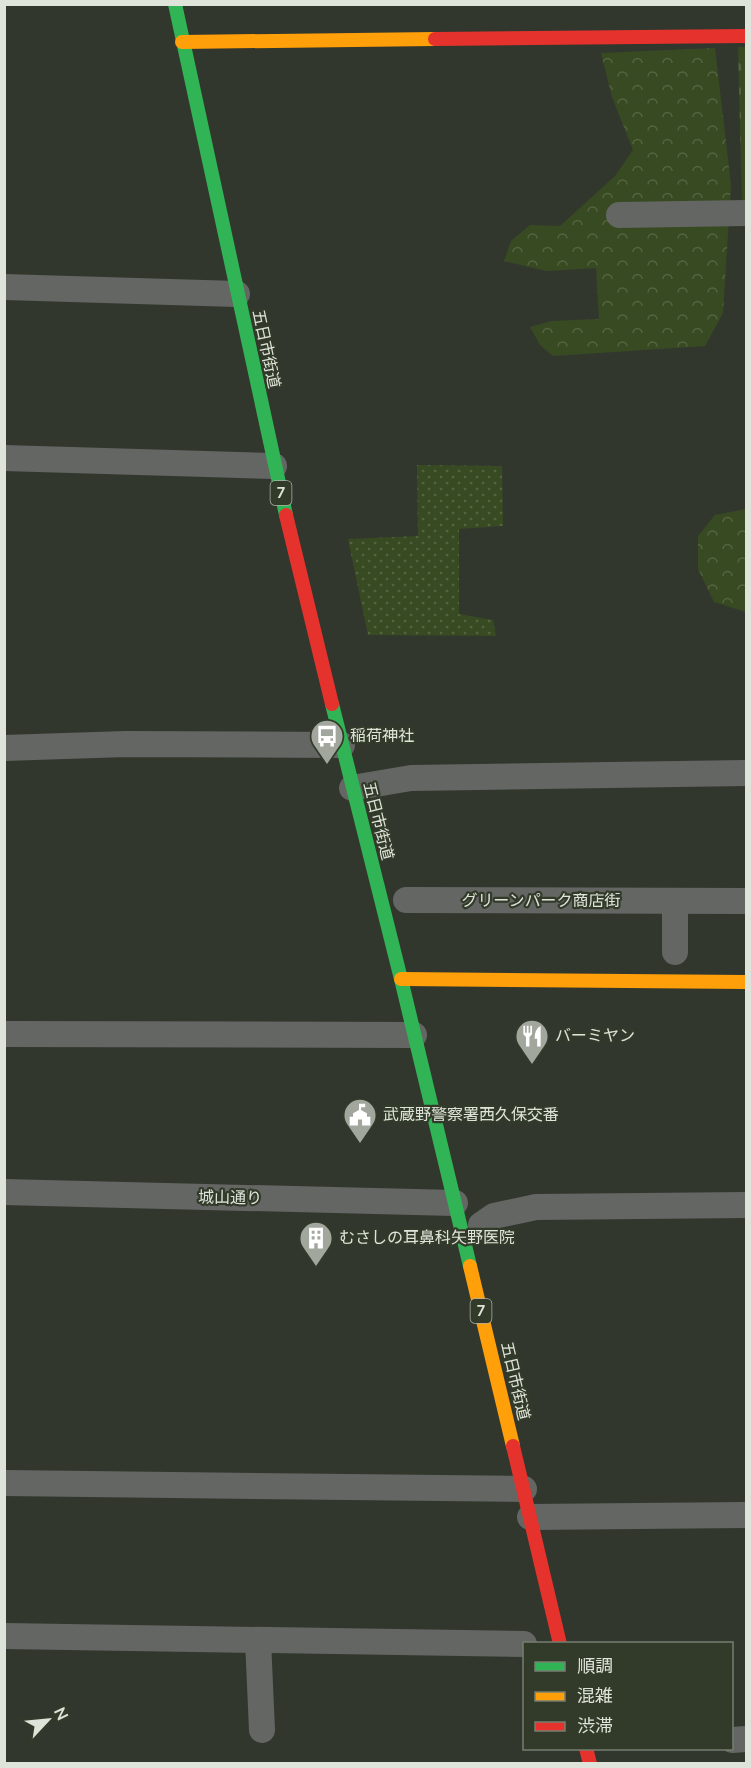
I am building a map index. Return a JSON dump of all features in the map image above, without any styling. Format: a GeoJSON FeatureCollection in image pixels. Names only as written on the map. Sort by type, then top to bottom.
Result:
{"type":"FeatureCollection","features":[{"type":"Feature","properties":{"kind":"main road","name":"五日市街道"},"geometry":{"type":"LineString","coordinates":[[175,4],[274,466],[524,1490],[555,1642]]}},
{"type":"Feature","properties":{"kind":"main road"},"geometry":{"type":"LineString","coordinates":[[183,42],[747,36]]}},
{"type":"Feature","properties":{"kind":"main road"},"geometry":{"type":"LineString","coordinates":[[401,979],[747,982]]}},
{"type":"Feature","properties":{"kind":"street"},"geometry":{"type":"LineString","coordinates":[[619,215],[747,213]]}},
{"type":"Feature","properties":{"kind":"street"},"geometry":{"type":"LineString","coordinates":[[4,287],[237,294]]}},
{"type":"Feature","properties":{"kind":"street"},"geometry":{"type":"LineString","coordinates":[[4,458],[274,466]]}},
{"type":"Feature","properties":{"kind":"street"},"geometry":{"type":"LineString","coordinates":[[4,748],[126,744],[342,745]]}},
{"type":"Feature","properties":{"kind":"street"},"geometry":{"type":"LineString","coordinates":[[352,788],[411,778],[747,773]]}},
{"type":"Feature","properties":{"kind":"street","name":"グリーンパーク商店街"},"geometry":{"type":"LineString","coordinates":[[406,900],[747,901]]}},
{"type":"Feature","properties":{"kind":"street"},"geometry":{"type":"LineString","coordinates":[[675,902],[675,952]]}},
{"type":"Feature","properties":{"kind":"street"},"geometry":{"type":"LineString","coordinates":[[4,1034],[414,1035]]}},
{"type":"Feature","properties":{"kind":"street","name":"城山通り"},"geometry":{"type":"LineString","coordinates":[[4,1192],[455,1203]]}},
{"type":"Feature","properties":{"kind":"street"},"geometry":{"type":"LineString","coordinates":[[481,1225],[494,1216],[536,1207],[747,1204]]}},
{"type":"Feature","properties":{"kind":"street"},"geometry":{"type":"LineString","coordinates":[[4,1483],[524,1490]]}},
{"type":"Feature","properties":{"kind":"street"},"geometry":{"type":"LineString","coordinates":[[530,1517],[747,1515]]}},
{"type":"Feature","properties":{"kind":"street"},"geometry":{"type":"LineString","coordinates":[[4,1636],[523,1644]]}},
{"type":"Feature","properties":{"kind":"street"},"geometry":{"type":"LineString","coordinates":[[258,1640],[262,1730]]}},
{"type":"Feature","properties":{"kind":"green space"},"geometry":{"type":"Polygon","coordinates":[[[738,47],[746,47],[746,204],[742,204],[738,47]]]}},
{"type":"Feature","properties":{"kind":"green space"},"geometry":{"type":"Polygon","coordinates":[[[715,48],[731,185],[723,313],[705,346],[553,356],[540,345],[530,327],[552,321],[599,319],[596,268],[547,271],[504,261],[511,241],[530,225],[560,226],[615,176],[633,150],[612,97],[601,53],[715,48]]]}},
{"type":"Feature","properties":{"kind":"green space"},"geometry":{"type":"Polygon","coordinates":[[[417,465],[502,466],[503,526],[459,529],[459,614],[493,620],[496,636],[368,635],[348,539],[418,536],[417,465]]]}},
{"type":"Feature","properties":{"kind":"green space"},"geometry":{"type":"Polygon","coordinates":[[[746,509],[746,612],[714,602],[698,569],[698,536],[715,515],[746,509]]]}},
{"type":"Feature","properties":{"kind":"traffic: fast"},"geometry":{"type":"LineString","coordinates":[[175,4],[286,515]]}},
{"type":"Feature","properties":{"kind":"traffic: fast"},"geometry":{"type":"LineString","coordinates":[[332,704],[470,1266]]}},
{"type":"Feature","properties":{"kind":"traffic: slow"},"geometry":{"type":"LineString","coordinates":[[182,42],[435,39]]}},
{"type":"Feature","properties":{"kind":"traffic: slow"},"geometry":{"type":"LineString","coordinates":[[401,979],[746,982]]}},
{"type":"Feature","properties":{"kind":"traffic: slow"},"geometry":{"type":"LineString","coordinates":[[470,1266],[513,1446]]}},
{"type":"Feature","properties":{"kind":"traffic: jam"},"geometry":{"type":"LineString","coordinates":[[435,39],[746,36]]}},
{"type":"Feature","properties":{"kind":"traffic: jam"},"geometry":{"type":"LineString","coordinates":[[286,515],[332,704]]}},
{"type":"Feature","properties":{"kind":"traffic: jam"},"geometry":{"type":"LineString","coordinates":[[513,1446],[560,1642]]}},
{"type":"Feature","properties":{"kind":"traffic: jam"},"geometry":{"type":"LineString","coordinates":[[586,1750],[590,1764]]}},
{"type":"Feature","properties":{"kind":"place","name":"稲荷神社"},"geometry":{"type":"Point","coordinates":[327,765]}},
{"type":"Feature","properties":{"kind":"place","name":"バーミヤン"},"geometry":{"type":"Point","coordinates":[532,1065]}},
{"type":"Feature","properties":{"kind":"place","name":"武蔵野警察署西久保交番"},"geometry":{"type":"Point","coordinates":[360,1144]}},
{"type":"Feature","properties":{"kind":"place","name":"むさしの耳鼻科矢野医院"},"geometry":{"type":"Point","coordinates":[316,1267]}}]}
